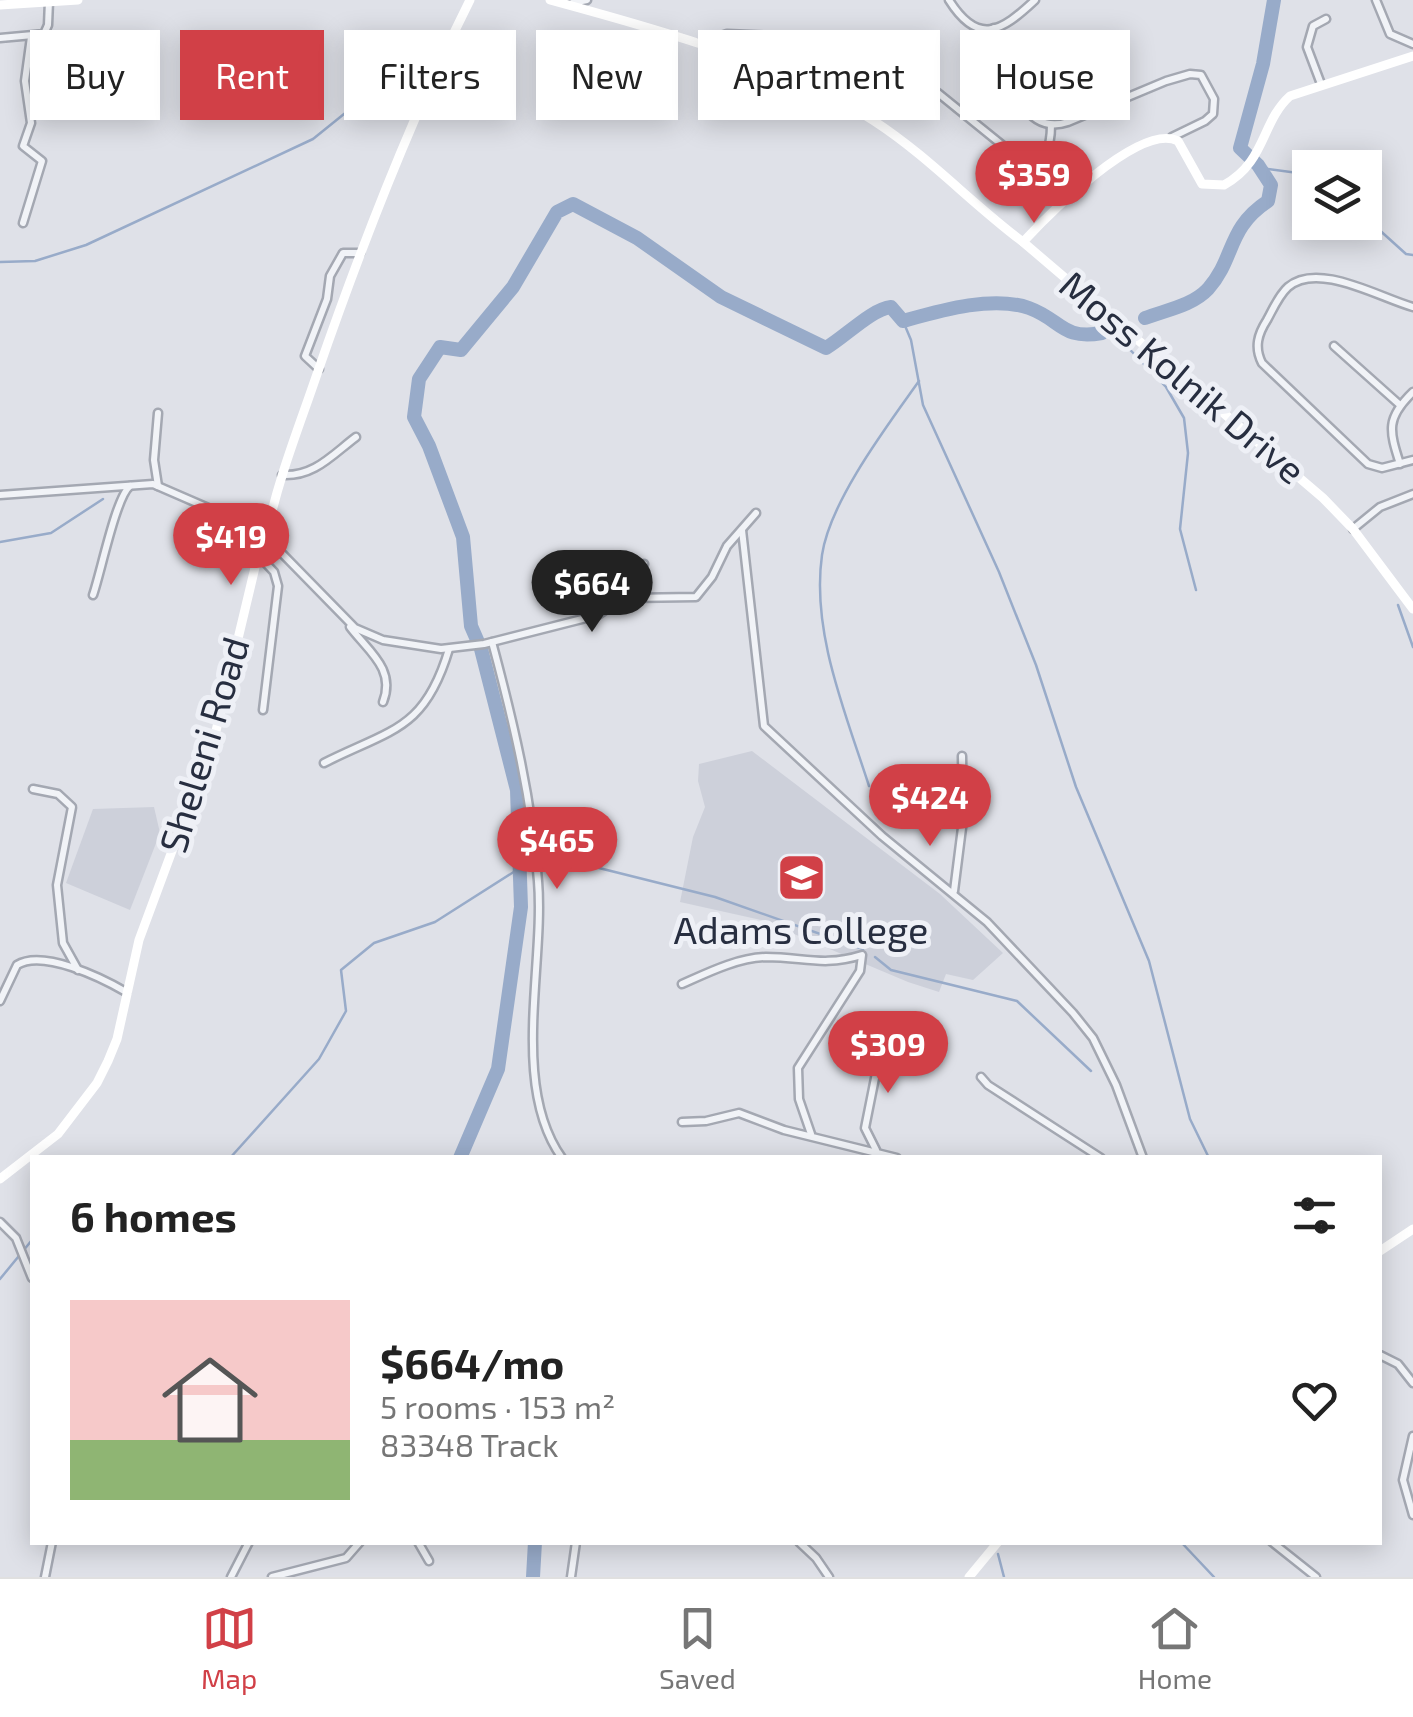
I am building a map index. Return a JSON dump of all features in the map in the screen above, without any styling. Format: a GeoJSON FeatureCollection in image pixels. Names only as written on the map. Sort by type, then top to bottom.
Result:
{"type":"FeatureCollection","features":[{"type":"Feature","properties":{"kind":"street"},"geometry":{"type":"LineString","coordinates":[[0,5],[78,0]]}},
{"type":"Feature","properties":{"kind":"street","name":"Sheleni Road"},"geometry":{"type":"LineString","coordinates":[[34,1155],[82,1105],[108,1060],[147,916],[216,735],[258,555],[282,475],[361,253],[430,85],[470,0]]}},
{"type":"Feature","properties":{"kind":"street","name":"Moss Kolnik Drive"},"geometry":{"type":"LineString","coordinates":[[550,0],[577,2],[801,82],[874,122],[1266,446],[1354,530],[1413,610]]}},
{"type":"Feature","properties":{"kind":"street"},"geometry":{"type":"LineString","coordinates":[[949,0],[969,26],[994,28],[1016,18],[1035,0]]}},
{"type":"Feature","properties":{"kind":"street"},"geometry":{"type":"LineString","coordinates":[[1376,0],[1390,34],[1413,44]]}},
{"type":"Feature","properties":{"kind":"street"},"geometry":{"type":"LineString","coordinates":[[45,30],[49,1]]}},
{"type":"Feature","properties":{"kind":"street"},"geometry":{"type":"LineString","coordinates":[[1320,84],[1307,47],[1313,26],[1326,20]]}},
{"type":"Feature","properties":{"kind":"street"},"geometry":{"type":"LineString","coordinates":[[696,45],[727,34],[848,38],[927,85],[1028,166],[1045,155],[1052,125]]}},
{"type":"Feature","properties":{"kind":"street"},"geometry":{"type":"LineString","coordinates":[[0,38],[30,37]]}},
{"type":"Feature","properties":{"kind":"street"},"geometry":{"type":"LineString","coordinates":[[30,44],[25,81],[30,116]]}},
{"type":"Feature","properties":{"kind":"street"},"geometry":{"type":"LineString","coordinates":[[1023,242],[1101,171],[1146,143],[1162,136],[1178,140],[1198,180],[1206,186],[1224,185],[1241,173],[1258,152],[1283,102],[1296,93],[1413,56]]}},
{"type":"Feature","properties":{"kind":"street"},"geometry":{"type":"LineString","coordinates":[[1040,120],[1052,125],[1068,122],[1177,78],[1201,76],[1214,98],[1213,114],[1205,122],[1180,130],[1172,137]]}},
{"type":"Feature","properties":{"kind":"street"},"geometry":{"type":"LineString","coordinates":[[23,223],[42,163],[23,143],[31,120]]}},
{"type":"Feature","properties":{"kind":"street"},"geometry":{"type":"LineString","coordinates":[[319,369],[304,356],[323,310],[330,276],[344,253],[361,253]]}},
{"type":"Feature","properties":{"kind":"street"},"geometry":{"type":"LineString","coordinates":[[1413,308],[1342,282],[1317,277],[1302,279],[1280,296],[1257,346],[1262,363],[1368,464],[1382,468],[1413,460]]}},
{"type":"Feature","properties":{"kind":"street"},"geometry":{"type":"LineString","coordinates":[[1334,346],[1400,405]]}},
{"type":"Feature","properties":{"kind":"street"},"geometry":{"type":"LineString","coordinates":[[1400,464],[1391,428],[1400,405],[1413,392]]}},
{"type":"Feature","properties":{"kind":"street"},"geometry":{"type":"LineString","coordinates":[[158,413],[154,460],[158,486]]}},
{"type":"Feature","properties":{"kind":"street"},"geometry":{"type":"LineString","coordinates":[[282,475],[297,475],[320,466],[356,437]]}},
{"type":"Feature","properties":{"kind":"street"},"geometry":{"type":"LineString","coordinates":[[93,596],[118,502],[131,485]]}},
{"type":"Feature","properties":{"kind":"street"},"geometry":{"type":"LineString","coordinates":[[0,495],[158,486],[265,534],[378,660],[388,685],[383,702]]}},
{"type":"Feature","properties":{"kind":"street"},"geometry":{"type":"LineString","coordinates":[[1354,530],[1380,507],[1413,494]]}},
{"type":"Feature","properties":{"kind":"street"},"geometry":{"type":"LineString","coordinates":[[626,598],[696,597],[712,577],[727,546],[756,513]]}},
{"type":"Feature","properties":{"kind":"street"},"geometry":{"type":"LineString","coordinates":[[742,530],[764,726],[882,836],[954,892],[1007,942],[1093,1038],[1129,1114],[1142,1155]]}},
{"type":"Feature","properties":{"kind":"street"},"geometry":{"type":"LineString","coordinates":[[258,555],[274,572],[278,586],[262,710]]}},
{"type":"Feature","properties":{"kind":"street"},"geometry":{"type":"LineString","coordinates":[[345,619],[383,640],[468,648],[598,614],[626,598],[640,582],[644,564]]}},
{"type":"Feature","properties":{"kind":"street"},"geometry":{"type":"LineString","coordinates":[[488,643],[516,736],[536,863],[539,927],[534,1031],[540,1104],[546,1129],[560,1155]]}},
{"type":"Feature","properties":{"kind":"street"},"geometry":{"type":"LineString","coordinates":[[324,763],[409,721],[432,696],[448,649]]}},
{"type":"Feature","properties":{"kind":"street"},"geometry":{"type":"LineString","coordinates":[[954,892],[963,820],[962,756]]}},
{"type":"Feature","properties":{"kind":"street"},"geometry":{"type":"LineString","coordinates":[[33,789],[58,794],[72,808],[56,886],[64,943],[78,970]]}},
{"type":"Feature","properties":{"kind":"street"},"geometry":{"type":"LineString","coordinates":[[682,984],[723,966],[761,958],[822,963],[862,954],[860,970],[798,1068],[798,1099],[810,1134]]}},
{"type":"Feature","properties":{"kind":"street"},"geometry":{"type":"LineString","coordinates":[[0,1002],[12,971],[24,960],[33,959],[78,970],[126,992]]}},
{"type":"Feature","properties":{"kind":"street"},"geometry":{"type":"LineString","coordinates":[[852,1146],[865,1128],[882,1042]]}},
{"type":"Feature","properties":{"kind":"street"},"geometry":{"type":"LineString","coordinates":[[981,1077],[988,1086],[1096,1155]]}},
{"type":"Feature","properties":{"kind":"street"},"geometry":{"type":"LineString","coordinates":[[682,1122],[740,1113],[784,1130],[889,1155]]}},
{"type":"Feature","properties":{"kind":"street"},"geometry":{"type":"LineString","coordinates":[[865,1128],[876,1151]]}},
{"type":"Feature","properties":{"kind":"street","name":"Sheleni Road"},"geometry":{"type":"LineString","coordinates":[[0,1179],[30,1158]]}},
{"type":"Feature","properties":{"kind":"street"},"geometry":{"type":"LineString","coordinates":[[0,1222],[16,1238],[30,1272]]}},
{"type":"Feature","properties":{"kind":"street"},"geometry":{"type":"LineString","coordinates":[[1382,1250],[1413,1230]]}},
{"type":"Feature","properties":{"kind":"street"},"geometry":{"type":"LineString","coordinates":[[1382,1356],[1409,1370],[1413,1383]]}},
{"type":"Feature","properties":{"kind":"street"},"geometry":{"type":"LineString","coordinates":[[1413,1436],[1404,1480],[1413,1514]]}},
{"type":"Feature","properties":{"kind":"street"},"geometry":{"type":"LineString","coordinates":[[45,1577],[51,1545]]}},
{"type":"Feature","properties":{"kind":"street"},"geometry":{"type":"LineString","coordinates":[[231,1577],[247,1545]]}},
{"type":"Feature","properties":{"kind":"street"},"geometry":{"type":"LineString","coordinates":[[272,1577],[346,1558],[357,1545]]}},
{"type":"Feature","properties":{"kind":"street"},"geometry":{"type":"LineString","coordinates":[[420,1545],[429,1561]]}},
{"type":"Feature","properties":{"kind":"street"},"geometry":{"type":"LineString","coordinates":[[571,1577],[576,1545]]}},
{"type":"Feature","properties":{"kind":"street"},"geometry":{"type":"LineString","coordinates":[[802,1545],[829,1577]]}},
{"type":"Feature","properties":{"kind":"street"},"geometry":{"type":"LineString","coordinates":[[970,1577],[996,1545]]}},
{"type":"Feature","properties":{"kind":"street"},"geometry":{"type":"LineString","coordinates":[[1276,1545],[1316,1577]]}},
{"type":"Feature","properties":{"kind":"shaded area","name":"Adams College"},"geometry":{"type":"Polygon","coordinates":[[[752,751],[940,894],[1003,953],[973,980],[946,974],[939,992],[761,920],[680,902],[693,837],[705,807],[698,781],[699,764],[752,751]]]}},
{"type":"Feature","properties":{"kind":"shaded area"},"geometry":{"type":"Polygon","coordinates":[[[154,807],[160,833],[130,910],[66,883],[93,809],[154,807]]]}},
{"type":"Feature","properties":{"kind":"waterway"},"geometry":{"type":"LineString","coordinates":[[1145,318],[1202,295],[1217,277],[1245,222],[1268,201],[1271,185],[1240,148],[1263,64],[1274,0]]}},
{"type":"Feature","properties":{"kind":"waterway"},"geometry":{"type":"LineString","coordinates":[[0,262],[35,261],[86,245],[313,139],[344,114]]}},
{"type":"Feature","properties":{"kind":"waterway"},"geometry":{"type":"LineString","coordinates":[[1260,168],[1292,172]]}},
{"type":"Feature","properties":{"kind":"waterway"},"geometry":{"type":"LineString","coordinates":[[461,1155],[498,1069],[521,907],[517,790],[481,649],[471,626],[463,537],[414,417],[419,379],[440,347],[461,350],[513,287],[557,212],[573,204],[637,238],[721,297],[826,348],[867,318],[891,307],[903,321],[966,306],[1014,304],[1078,334],[1102,333]]}},
{"type":"Feature","properties":{"kind":"waterway"},"geometry":{"type":"LineString","coordinates":[[1382,232],[1406,254],[1413,255]]}},
{"type":"Feature","properties":{"kind":"waterway"},"geometry":{"type":"LineString","coordinates":[[903,321],[911,340],[923,405],[999,572],[1036,665],[1076,787],[1149,961],[1190,1119],[1208,1155]]}},
{"type":"Feature","properties":{"kind":"waterway"},"geometry":{"type":"LineString","coordinates":[[1111,330],[1166,387],[1184,418],[1188,453],[1180,529],[1196,590]]}},
{"type":"Feature","properties":{"kind":"waterway"},"geometry":{"type":"LineString","coordinates":[[869,786],[826,643],[821,613],[822,555],[848,488],[919,381]]}},
{"type":"Feature","properties":{"kind":"waterway"},"geometry":{"type":"LineString","coordinates":[[0,542],[51,533],[103,499]]}},
{"type":"Feature","properties":{"kind":"waterway"},"geometry":{"type":"LineString","coordinates":[[1398,605],[1413,647]]}},
{"type":"Feature","properties":{"kind":"waterway"},"geometry":{"type":"LineString","coordinates":[[519,848],[531,852]]}},
{"type":"Feature","properties":{"kind":"waterway"},"geometry":{"type":"LineString","coordinates":[[539,853],[715,897],[863,949]]}},
{"type":"Feature","properties":{"kind":"waterway"},"geometry":{"type":"LineString","coordinates":[[233,1155],[319,1059],[346,1011],[341,970],[374,943],[435,922],[520,868]]}},
{"type":"Feature","properties":{"kind":"waterway"},"geometry":{"type":"LineString","coordinates":[[875,957],[891,970],[1017,1001],[1091,1071]]}},
{"type":"Feature","properties":{"kind":"waterway"},"geometry":{"type":"LineString","coordinates":[[0,1279],[30,1242]]}},
{"type":"Feature","properties":{"kind":"waterway"},"geometry":{"type":"LineString","coordinates":[[533,1577],[535,1545]]}},
{"type":"Feature","properties":{"kind":"waterway"},"geometry":{"type":"LineString","coordinates":[[1184,1545],[1214,1577]]}},
{"type":"Feature","properties":{"kind":"waterway"},"geometry":{"type":"LineString","coordinates":[[998,1554],[1004,1577]]}},
{"type":"Feature","properties":{"kind":"place","name":"Adams College"},"geometry":{"type":"Point","coordinates":[801,877]}}]}
